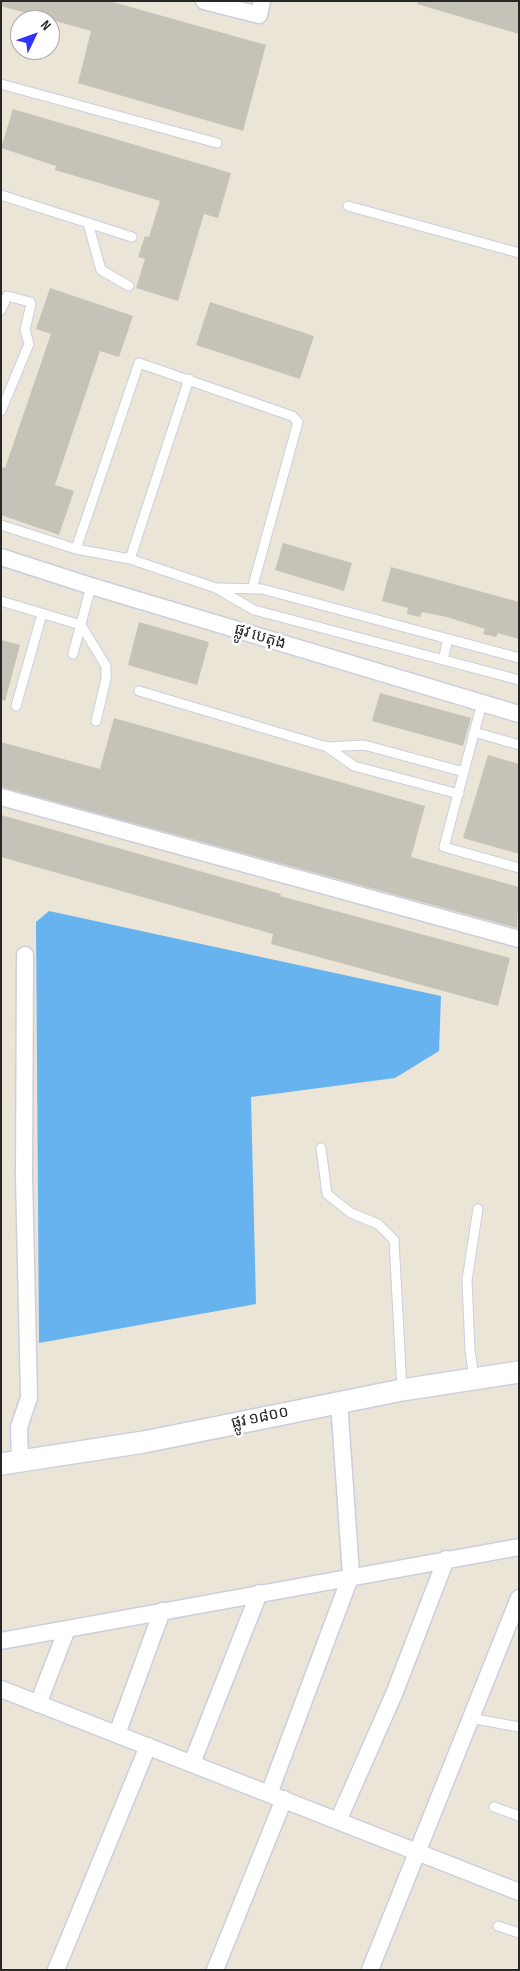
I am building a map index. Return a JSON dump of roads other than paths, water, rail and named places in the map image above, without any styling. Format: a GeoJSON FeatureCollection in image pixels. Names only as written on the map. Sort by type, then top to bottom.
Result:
{"type":"FeatureCollection","features":[{"type":"Feature","properties":{"kind":"street"},"geometry":{"type":"LineString","coordinates":[[204,1],[259,15],[262,1]]}},
{"type":"Feature","properties":{"kind":"street","name":"ផ្លូវ បេតុង"},"geometry":{"type":"LineString","coordinates":[[1,557],[91,586],[519,714]]}},
{"type":"Feature","properties":{"kind":"street"},"geometry":{"type":"LineString","coordinates":[[1,797],[519,939]]}},
{"type":"Feature","properties":{"kind":"street"},"geometry":{"type":"LineString","coordinates":[[10,1463],[29,1398],[24,1176],[25,955]]}},
{"type":"Feature","properties":{"kind":"street","name":"ផ្លូវ ១៨០០"},"geometry":{"type":"LineString","coordinates":[[10,1463],[144,1442],[339,1401],[519,1372]]}},
{"type":"Feature","properties":{"kind":"street"},"geometry":{"type":"LineString","coordinates":[[215,1970],[351,1575],[339,1401]]}},
{"type":"Feature","properties":{"kind":"street"},"geometry":{"type":"LineString","coordinates":[[1,1641],[351,1575],[519,1547]]}},
{"type":"Feature","properties":{"kind":"street"},"geometry":{"type":"LineString","coordinates":[[338,1821],[394,1694],[446,1559]]}},
{"type":"Feature","properties":{"kind":"street"},"geometry":{"type":"LineString","coordinates":[[192,1763],[259,1593]]}},
{"type":"Feature","properties":{"kind":"street"},"geometry":{"type":"LineString","coordinates":[[370,1970],[519,1598]]}},
{"type":"Feature","properties":{"kind":"street"},"geometry":{"type":"LineString","coordinates":[[117,1734],[162,1611]]}},
{"type":"Feature","properties":{"kind":"street"},"geometry":{"type":"LineString","coordinates":[[38,1704],[67,1629]]}},
{"type":"Feature","properties":{"kind":"street"},"geometry":{"type":"LineString","coordinates":[[1,1689],[519,1892]]}},
{"type":"Feature","properties":{"kind":"street"},"geometry":{"type":"LineString","coordinates":[[56,1970],[148,1746]]}},
{"type":"Feature","properties":{"kind":"lane"},"geometry":{"type":"LineString","coordinates":[[1,84],[217,143]]}},
{"type":"Feature","properties":{"kind":"lane"},"geometry":{"type":"LineString","coordinates":[[1,195],[132,237]]}},
{"type":"Feature","properties":{"kind":"lane"},"geometry":{"type":"LineString","coordinates":[[348,206],[519,254]]}},
{"type":"Feature","properties":{"kind":"lane"},"geometry":{"type":"LineString","coordinates":[[88,223],[100,270],[129,286]]}},
{"type":"Feature","properties":{"kind":"lane"},"geometry":{"type":"LineString","coordinates":[[1,310],[7,296],[30,302],[31,304],[25,330],[29,344],[1,412]]}},
{"type":"Feature","properties":{"kind":"lane"},"geometry":{"type":"LineString","coordinates":[[76,549],[139,363],[292,416],[298,422],[252,589]]}},
{"type":"Feature","properties":{"kind":"lane"},"geometry":{"type":"LineString","coordinates":[[130,559],[189,379]]}},
{"type":"Feature","properties":{"kind":"lane"},"geometry":{"type":"LineString","coordinates":[[1,525],[76,549],[130,559],[216,588],[254,610],[519,680]]}},
{"type":"Feature","properties":{"kind":"lane"},"geometry":{"type":"LineString","coordinates":[[73,654],[91,586]]}},
{"type":"Feature","properties":{"kind":"lane"},"geometry":{"type":"LineString","coordinates":[[216,588],[262,590],[519,658]]}},
{"type":"Feature","properties":{"kind":"lane"},"geometry":{"type":"LineString","coordinates":[[1,601],[81,625],[106,666],[106,679],[96,721]]}},
{"type":"Feature","properties":{"kind":"lane"},"geometry":{"type":"LineString","coordinates":[[16,706],[42,614]]}},
{"type":"Feature","properties":{"kind":"lane"},"geometry":{"type":"LineString","coordinates":[[443,660],[448,639]]}},
{"type":"Feature","properties":{"kind":"lane"},"geometry":{"type":"LineString","coordinates":[[139,691],[327,747],[354,766],[458,794]]}},
{"type":"Feature","properties":{"kind":"lane"},"geometry":{"type":"LineString","coordinates":[[482,703],[444,847],[519,868]]}},
{"type":"Feature","properties":{"kind":"lane"},"geometry":{"type":"LineString","coordinates":[[474,732],[519,745]]}},
{"type":"Feature","properties":{"kind":"lane"},"geometry":{"type":"LineString","coordinates":[[327,747],[364,745],[464,772]]}},
{"type":"Feature","properties":{"kind":"lane"},"geometry":{"type":"LineString","coordinates":[[321,1148],[327,1194],[350,1213],[378,1224],[394,1240],[402,1390]]}},
{"type":"Feature","properties":{"kind":"lane"},"geometry":{"type":"LineString","coordinates":[[474,1378],[470,1350],[467,1280],[478,1209]]}},
{"type":"Feature","properties":{"kind":"lane"},"geometry":{"type":"LineString","coordinates":[[470,1718],[519,1727]]}},
{"type":"Feature","properties":{"kind":"lane"},"geometry":{"type":"LineString","coordinates":[[494,1806],[519,1816]]}},
{"type":"Feature","properties":{"kind":"lane"},"geometry":{"type":"LineString","coordinates":[[498,1926],[519,1934]]}},
{"type":"Feature","properties":{"kind":"water"},"geometry":{"type":"Polygon","coordinates":[[[49,911],[441,996],[439,1051],[395,1078],[251,1097],[256,1304],[39,1343],[36,922],[49,911]]]}}]}
